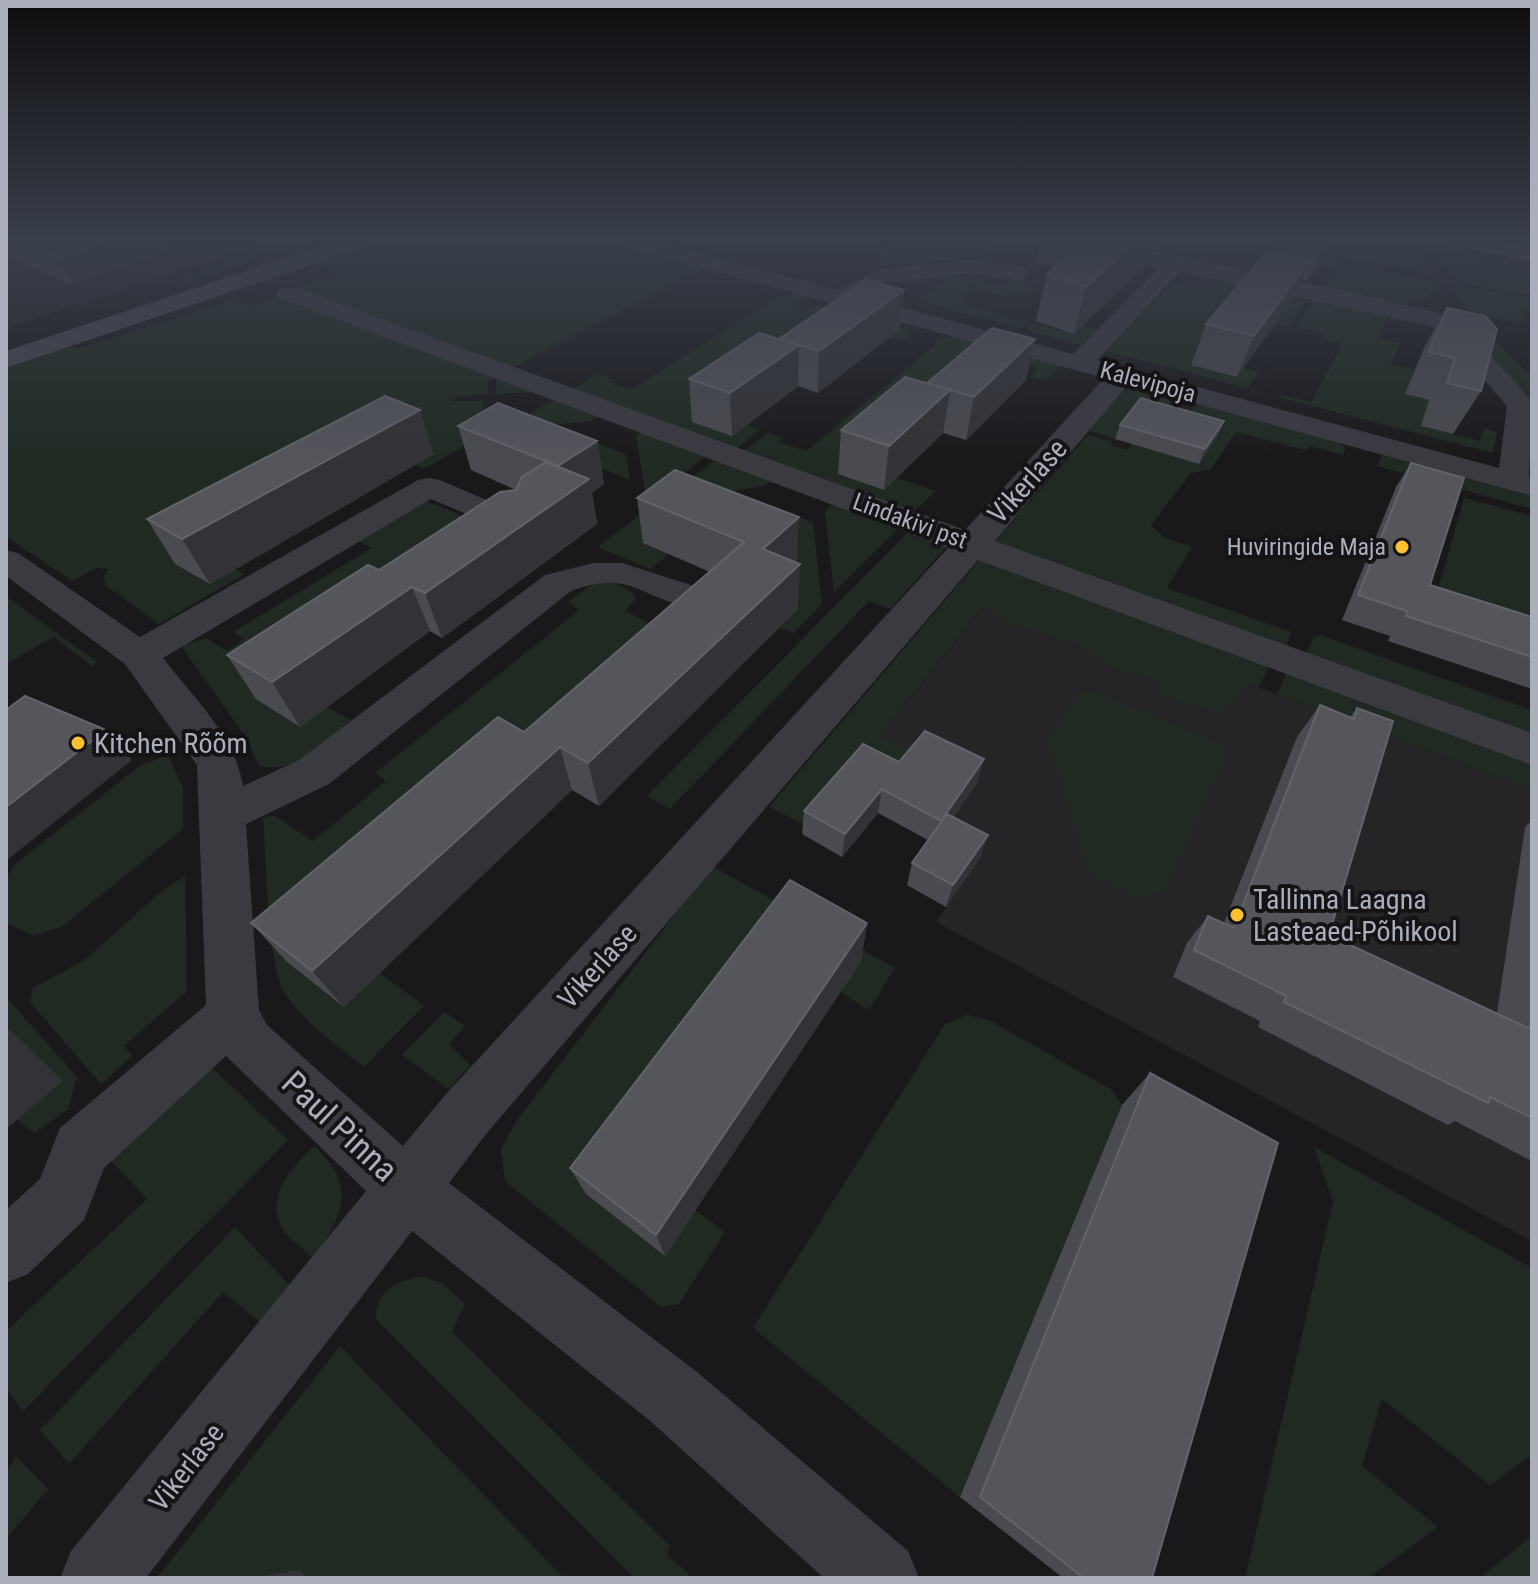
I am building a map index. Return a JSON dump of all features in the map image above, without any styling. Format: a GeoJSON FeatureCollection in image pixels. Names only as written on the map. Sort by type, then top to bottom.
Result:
{"type":"FeatureCollection","features":[{"type":"Feature","properties":{"kind":"main road"},"geometry":{"type":"LineString","coordinates":[[6,347],[109,313]]}},
{"type":"Feature","properties":{"kind":"main road"},"geometry":{"type":"LineString","coordinates":[[6,360],[145,313]]}},
{"type":"Feature","properties":{"kind":"street","name":"Lindakivi pst"},"geometry":{"type":"LineString","coordinates":[[342,313],[1532,749]]}},
{"type":"Feature","properties":{"kind":"street","name":"Kalevipoja"},"geometry":{"type":"LineString","coordinates":[[896,313],[1522,484]]}},
{"type":"Feature","properties":{"kind":"street"},"geometry":{"type":"LineString","coordinates":[[1079,363],[1128,313]]}},
{"type":"Feature","properties":{"kind":"street"},"geometry":{"type":"LineString","coordinates":[[1415,313],[1456,332],[1521,405],[1522,484]]}},
{"type":"Feature","properties":{"kind":"street","name":"Vikerlase"},"geometry":{"type":"LineString","coordinates":[[98,1578],[466,1114],[1122,375]]}},
{"type":"Feature","properties":{"kind":"street"},"geometry":{"type":"LineString","coordinates":[[139,655],[429,487],[514,524]]}},
{"type":"Feature","properties":{"kind":"street","name":"Paul Pinna"},"geometry":{"type":"LineString","coordinates":[[6,560],[139,655],[205,741],[218,765],[233,1015],[248,1043],[407,1189],[673,1396],[881,1578]]}},
{"type":"Feature","properties":{"kind":"street"},"geometry":{"type":"LineString","coordinates":[[223,815],[314,772],[558,583],[590,571],[624,572],[684,595]]}},
{"type":"Feature","properties":{"kind":"street"},"geometry":{"type":"LineString","coordinates":[[6,1252],[63,1199],[81,1149],[233,1015]]}},
{"type":"Feature","properties":{"kind":"shaded area"},"geometry":{"type":"Polygon","coordinates":[[[6,313],[52,313],[6,328],[6,313]]]}},
{"type":"Feature","properties":{"kind":"shaded area"},"geometry":{"type":"Polygon","coordinates":[[[194,313],[618,313],[497,376],[539,392],[496,394],[496,377],[488,381],[487,394],[460,396],[450,401],[483,401],[485,434],[424,469],[415,465],[176,564],[210,584],[235,569],[245,574],[159,624],[105,585],[104,576],[108,569],[97,568],[72,581],[6,537],[6,366],[67,344],[78,349],[194,313]]]}},
{"type":"Feature","properties":{"kind":"shaded area"},"geometry":{"type":"Polygon","coordinates":[[[753,313],[847,313],[911,330],[903,341],[890,337],[863,319],[746,425],[760,430],[732,451],[569,391],[597,374],[612,380],[609,383],[631,390],[753,313]]]}},
{"type":"Feature","properties":{"kind":"shaded area"},"geometry":{"type":"Polygon","coordinates":[[[962,313],[994,313],[1025,321],[1021,329],[962,313]]]}},
{"type":"Feature","properties":{"kind":"shaded area"},"geometry":{"type":"Polygon","coordinates":[[[1142,313],[1299,313],[1289,327],[1275,324],[1280,316],[1191,365],[1236,377],[1243,368],[1259,372],[1247,388],[1106,351],[1142,313]]]}},
{"type":"Feature","properties":{"kind":"shaded area"},"geometry":{"type":"Polygon","coordinates":[[[1305,313],[1381,313],[1429,323],[1450,341],[1431,336],[1433,329],[1387,318],[1377,337],[1400,343],[1391,364],[1414,370],[1405,394],[1430,400],[1421,426],[1480,441],[1484,428],[1497,432],[1493,453],[1278,397],[1281,395],[1311,402],[1343,344],[1320,338],[1323,333],[1296,327],[1305,313]]]}},
{"type":"Feature","properties":{"kind":"shaded area"},"geometry":{"type":"Polygon","coordinates":[[[1473,313],[1524,313],[1522,322],[1473,313]]]}},
{"type":"Feature","properties":{"kind":"shaded area"},"geometry":{"type":"Polygon","coordinates":[[[1033,323],[1074,334],[1082,325],[1097,329],[1081,345],[1026,330],[1033,323]]]}},
{"type":"Feature","properties":{"kind":"shaded area"},"geometry":{"type":"Polygon","coordinates":[[[960,337],[1060,365],[1045,381],[1030,377],[1038,368],[997,357],[839,473],[883,490],[896,478],[936,491],[910,515],[739,454],[768,433],[782,438],[778,442],[806,451],[937,344],[934,340],[960,337]]]}},
{"type":"Feature","properties":{"kind":"shaded area"},"geometry":{"type":"Polygon","coordinates":[[[1478,341],[1497,343],[1532,377],[1532,403],[1478,341]]]}},
{"type":"Feature","properties":{"kind":"shaded area"},"geometry":{"type":"Polygon","coordinates":[[[1133,388],[1158,391],[1172,402],[1168,405],[1148,399],[1115,439],[1086,430],[1124,391],[1133,388]]]}},
{"type":"Feature","properties":{"kind":"shaded area"},"geometry":{"type":"Polygon","coordinates":[[[556,398],[601,415],[589,421],[502,430],[556,398]]]}},
{"type":"Feature","properties":{"kind":"shaded area"},"geometry":{"type":"Polygon","coordinates":[[[1204,405],[1335,440],[1345,448],[1343,455],[1310,446],[1305,450],[1236,432],[1211,469],[1191,473],[1151,525],[1163,537],[1192,547],[1167,588],[1291,632],[1285,650],[993,544],[1088,435],[1113,442],[1111,445],[1127,450],[1132,444],[1199,463],[1225,422],[1191,411],[1194,406],[1204,405]]]}},
{"type":"Feature","properties":{"kind":"shaded area"},"geometry":{"type":"Polygon","coordinates":[[[560,429],[626,454],[630,480],[517,434],[560,429]]]}},
{"type":"Feature","properties":{"kind":"shaded area"},"geometry":{"type":"Polygon","coordinates":[[[642,431],[708,455],[654,495],[645,491],[636,435],[642,431]]]}},
{"type":"Feature","properties":{"kind":"shaded area"},"geometry":{"type":"Polygon","coordinates":[[[1382,455],[1532,495],[1532,509],[1377,466],[1382,455]]]}},
{"type":"Feature","properties":{"kind":"shaded area"},"geometry":{"type":"Polygon","coordinates":[[[717,459],[774,479],[764,486],[669,502],[660,499],[717,459]]]}},
{"type":"Feature","properties":{"kind":"shaded area"},"geometry":{"type":"Polygon","coordinates":[[[735,494],[813,522],[822,604],[793,633],[779,628],[798,609],[763,594],[797,561],[643,542],[669,554],[650,569],[598,547],[645,511],[735,494]]]}},
{"type":"Feature","properties":{"kind":"shaded area"},"geometry":{"type":"Polygon","coordinates":[[[1464,498],[1532,516],[1532,639],[1433,607],[1464,498]]]}},
{"type":"Feature","properties":{"kind":"shaded area"},"geometry":{"type":"Polygon","coordinates":[[[834,501],[901,526],[834,592],[825,512],[834,501]]]}},
{"type":"Feature","properties":{"kind":"shaded area"},"geometry":{"type":"Polygon","coordinates":[[[429,502],[512,536],[326,707],[350,720],[309,755],[285,766],[259,766],[246,737],[181,646],[206,638],[227,651],[244,639],[233,632],[372,548],[356,540],[418,503],[429,502]]]}},
{"type":"Feature","properties":{"kind":"shaded area"},"geometry":{"type":"Polygon","coordinates":[[[910,530],[949,544],[890,609],[869,601],[670,809],[647,796],[910,530]]]}},
{"type":"Feature","properties":{"kind":"shaded area"},"geometry":{"type":"Polygon","coordinates":[[[982,557],[1262,661],[1268,669],[1259,687],[1250,684],[1221,714],[1165,697],[1152,678],[1118,670],[1075,643],[1011,624],[984,606],[880,736],[920,755],[809,827],[769,807],[982,557]]]}},
{"type":"Feature","properties":{"kind":"shaded area"},"geometry":{"type":"Polygon","coordinates":[[[602,577],[634,593],[636,599],[625,611],[663,630],[380,973],[424,1006],[364,1067],[303,1015],[286,995],[280,981],[271,937],[263,817],[275,816],[313,841],[386,781],[375,773],[579,610],[568,602],[602,577]]]}},
{"type":"Feature","properties":{"kind":"shaded area","name":"Tallinna Laagna Lasteaed-Põhikool"},"geometry":{"type":"Polygon","coordinates":[[[998,589],[1532,790],[1532,1241],[936,922],[980,858],[880,736],[998,589]]]}},
{"type":"Feature","properties":{"kind":"shaded area"},"geometry":{"type":"Polygon","coordinates":[[[6,596],[97,662],[92,666],[54,637],[6,664],[6,596]]]}},
{"type":"Feature","properties":{"kind":"shaded area"},"geometry":{"type":"Polygon","coordinates":[[[1320,635],[1532,710],[1532,739],[1305,657],[1314,637],[1320,635]]]}},
{"type":"Feature","properties":{"kind":"shaded area"},"geometry":{"type":"Polygon","coordinates":[[[1289,668],[1532,758],[1532,790],[1277,694],[1289,668]]]}},
{"type":"Feature","properties":{"kind":"shaded area"},"geometry":{"type":"Polygon","coordinates":[[[1080,692],[1095,692],[1230,747],[1164,891],[1137,897],[1090,874],[1048,741],[1080,692]]]}},
{"type":"Feature","properties":{"kind":"shaded area"},"geometry":{"type":"Polygon","coordinates":[[[168,755],[183,788],[183,829],[61,927],[34,936],[6,923],[6,879],[14,865],[141,765],[168,755]]]}},
{"type":"Feature","properties":{"kind":"shaded area"},"geometry":{"type":"Polygon","coordinates":[[[712,866],[895,968],[869,1010],[840,992],[586,1193],[665,1256],[695,1210],[725,1232],[679,1304],[661,1307],[505,1181],[501,1149],[517,1120],[712,866]]]}},
{"type":"Feature","properties":{"kind":"shaded area"},"geometry":{"type":"Polygon","coordinates":[[[185,876],[187,991],[124,1046],[132,1056],[101,1084],[30,1002],[33,988],[86,959],[162,891],[185,876]]]}},
{"type":"Feature","properties":{"kind":"shaded area"},"geometry":{"type":"Polygon","coordinates":[[[6,997],[77,1077],[68,1109],[35,1133],[17,1120],[6,1036],[6,997]]]}},
{"type":"Feature","properties":{"kind":"shaded area"},"geometry":{"type":"Polygon","coordinates":[[[444,1012],[465,1026],[449,1044],[470,1065],[449,1089],[402,1055],[444,1012]]]}},
{"type":"Feature","properties":{"kind":"shaded area"},"geometry":{"type":"Polygon","coordinates":[[[967,1015],[989,1020],[1112,1090],[1122,1105],[960,1497],[753,1328],[945,1024],[967,1015]]]}},
{"type":"Feature","properties":{"kind":"shaded area"},"geometry":{"type":"Polygon","coordinates":[[[202,1058],[288,1140],[23,1411],[6,1388],[6,1331],[147,1199],[99,1148],[202,1058]]]}},
{"type":"Feature","properties":{"kind":"shaded area"},"geometry":{"type":"Polygon","coordinates":[[[314,1146],[336,1174],[341,1201],[332,1228],[313,1258],[285,1231],[277,1215],[276,1204],[283,1183],[314,1146]]]}},
{"type":"Feature","properties":{"kind":"shaded area"},"geometry":{"type":"Polygon","coordinates":[[[1314,1147],[1532,1268],[1532,1455],[1490,1485],[1382,1399],[1362,1466],[1438,1527],[1368,1578],[1245,1578],[1333,1202],[1314,1147]]]}},
{"type":"Feature","properties":{"kind":"shaded area"},"geometry":{"type":"Polygon","coordinates":[[[235,1227],[290,1286],[261,1323],[223,1292],[69,1464],[40,1430],[235,1227]]]}},
{"type":"Feature","properties":{"kind":"shaded area"},"geometry":{"type":"Polygon","coordinates":[[[421,1276],[442,1283],[465,1304],[452,1332],[670,1546],[667,1555],[693,1578],[634,1578],[376,1319],[383,1294],[403,1281],[421,1276]]]}},
{"type":"Feature","properties":{"kind":"shaded area"},"geometry":{"type":"Polygon","coordinates":[[[340,1346],[564,1578],[307,1578],[300,1570],[294,1578],[157,1578],[340,1346]]]}},
{"type":"Feature","properties":{"kind":"shaded area"},"geometry":{"type":"Polygon","coordinates":[[[16,1456],[48,1489],[6,1539],[6,1471],[16,1456]]]}},
{"type":"Feature","properties":{"kind":"shaded area"},"geometry":{"type":"Polygon","coordinates":[[[1532,1536],[1532,1578],[1480,1578],[1532,1536]]]}},
{"type":"Feature","properties":{"kind":"building"},"geometry":{"type":"Polygon","coordinates":[[[817,313],[872,313],[819,351],[779,339],[817,313]]]}},
{"type":"Feature","properties":{"kind":"building"},"geometry":{"type":"Polygon","coordinates":[[[1215,313],[1271,313],[1254,336],[1206,324],[1215,313]]]}},
{"type":"Feature","properties":{"kind":"building"},"geometry":{"type":"Polygon","coordinates":[[[1445,313],[1485,316],[1497,329],[1481,391],[1447,383],[1455,358],[1429,352],[1445,313]]]}},
{"type":"Feature","properties":{"kind":"building"},"geometry":{"type":"Polygon","coordinates":[[[992,328],[1035,339],[974,397],[927,383],[992,328]]]}},
{"type":"Feature","properties":{"kind":"building"},"geometry":{"type":"Polygon","coordinates":[[[759,333],[799,345],[730,393],[689,379],[759,333]]]}},
{"type":"Feature","properties":{"kind":"building"},"geometry":{"type":"Polygon","coordinates":[[[905,377],[950,390],[889,446],[841,430],[905,377]]]}},
{"type":"Feature","properties":{"kind":"building"},"geometry":{"type":"Polygon","coordinates":[[[385,396],[420,410],[182,539],[147,519],[385,396]]]}},
{"type":"Feature","properties":{"kind":"building"},"geometry":{"type":"Polygon","coordinates":[[[1141,398],[1224,421],[1205,449],[1120,425],[1141,398]]]}},
{"type":"Feature","properties":{"kind":"building"},"geometry":{"type":"Polygon","coordinates":[[[498,403],[597,441],[558,466],[458,426],[498,403]]]}},
{"type":"Feature","properties":{"kind":"building"},"geometry":{"type":"Polygon","coordinates":[[[546,462],[589,479],[425,593],[412,587],[272,682],[227,655],[368,565],[379,570],[500,492],[516,490],[522,477],[546,462]]]}},
{"type":"Feature","properties":{"kind":"building"},"geometry":{"type":"Polygon","coordinates":[[[1411,463],[1464,478],[1430,585],[1532,617],[1532,657],[1406,616],[1407,611],[1358,595],[1411,463]]]}},
{"type":"Feature","properties":{"kind":"building"},"geometry":{"type":"Polygon","coordinates":[[[675,470],[799,517],[763,549],[800,564],[588,763],[560,747],[312,971],[251,923],[498,717],[524,732],[744,542],[637,498],[675,470]]]}},
{"type":"Feature","properties":{"kind":"building"},"geometry":{"type":"Polygon","coordinates":[[[25,696],[106,730],[6,807],[6,710],[25,696]]]}},
{"type":"Feature","properties":{"kind":"building"},"geometry":{"type":"Polygon","coordinates":[[[1320,705],[1354,719],[1357,708],[1393,721],[1329,935],[1530,1029],[1532,1016],[1532,1118],[1490,1097],[1488,1103],[1284,1002],[1286,996],[1194,950],[1208,916],[1234,928],[1320,705]]]}},
{"type":"Feature","properties":{"kind":"building"},"geometry":{"type":"Polygon","coordinates":[[[925,731],[984,759],[941,821],[882,789],[845,834],[804,811],[863,744],[899,762],[925,731]]]}},
{"type":"Feature","properties":{"kind":"building"},"geometry":{"type":"Polygon","coordinates":[[[947,814],[988,835],[953,885],[912,863],[947,814]]]}},
{"type":"Feature","properties":{"kind":"building"},"geometry":{"type":"Polygon","coordinates":[[[790,880],[867,923],[656,1235],[570,1168],[790,880]]]}},
{"type":"Feature","properties":{"kind":"building"},"geometry":{"type":"Polygon","coordinates":[[[1150,1073],[1278,1143],[1152,1578],[1084,1578],[980,1497],[1150,1073]]]}},
{"type":"Feature","properties":{"kind":"place","name":"Huviringide Maja"},"geometry":{"type":"Point","coordinates":[1402,547]}},
{"type":"Feature","properties":{"kind":"place","name":"Kitchen Rõõm"},"geometry":{"type":"Point","coordinates":[78,743]}},
{"type":"Feature","properties":{"kind":"place","name":"Tallinna Laagna Lasteaed-Põhikool"},"geometry":{"type":"Point","coordinates":[1237,915]}}]}
